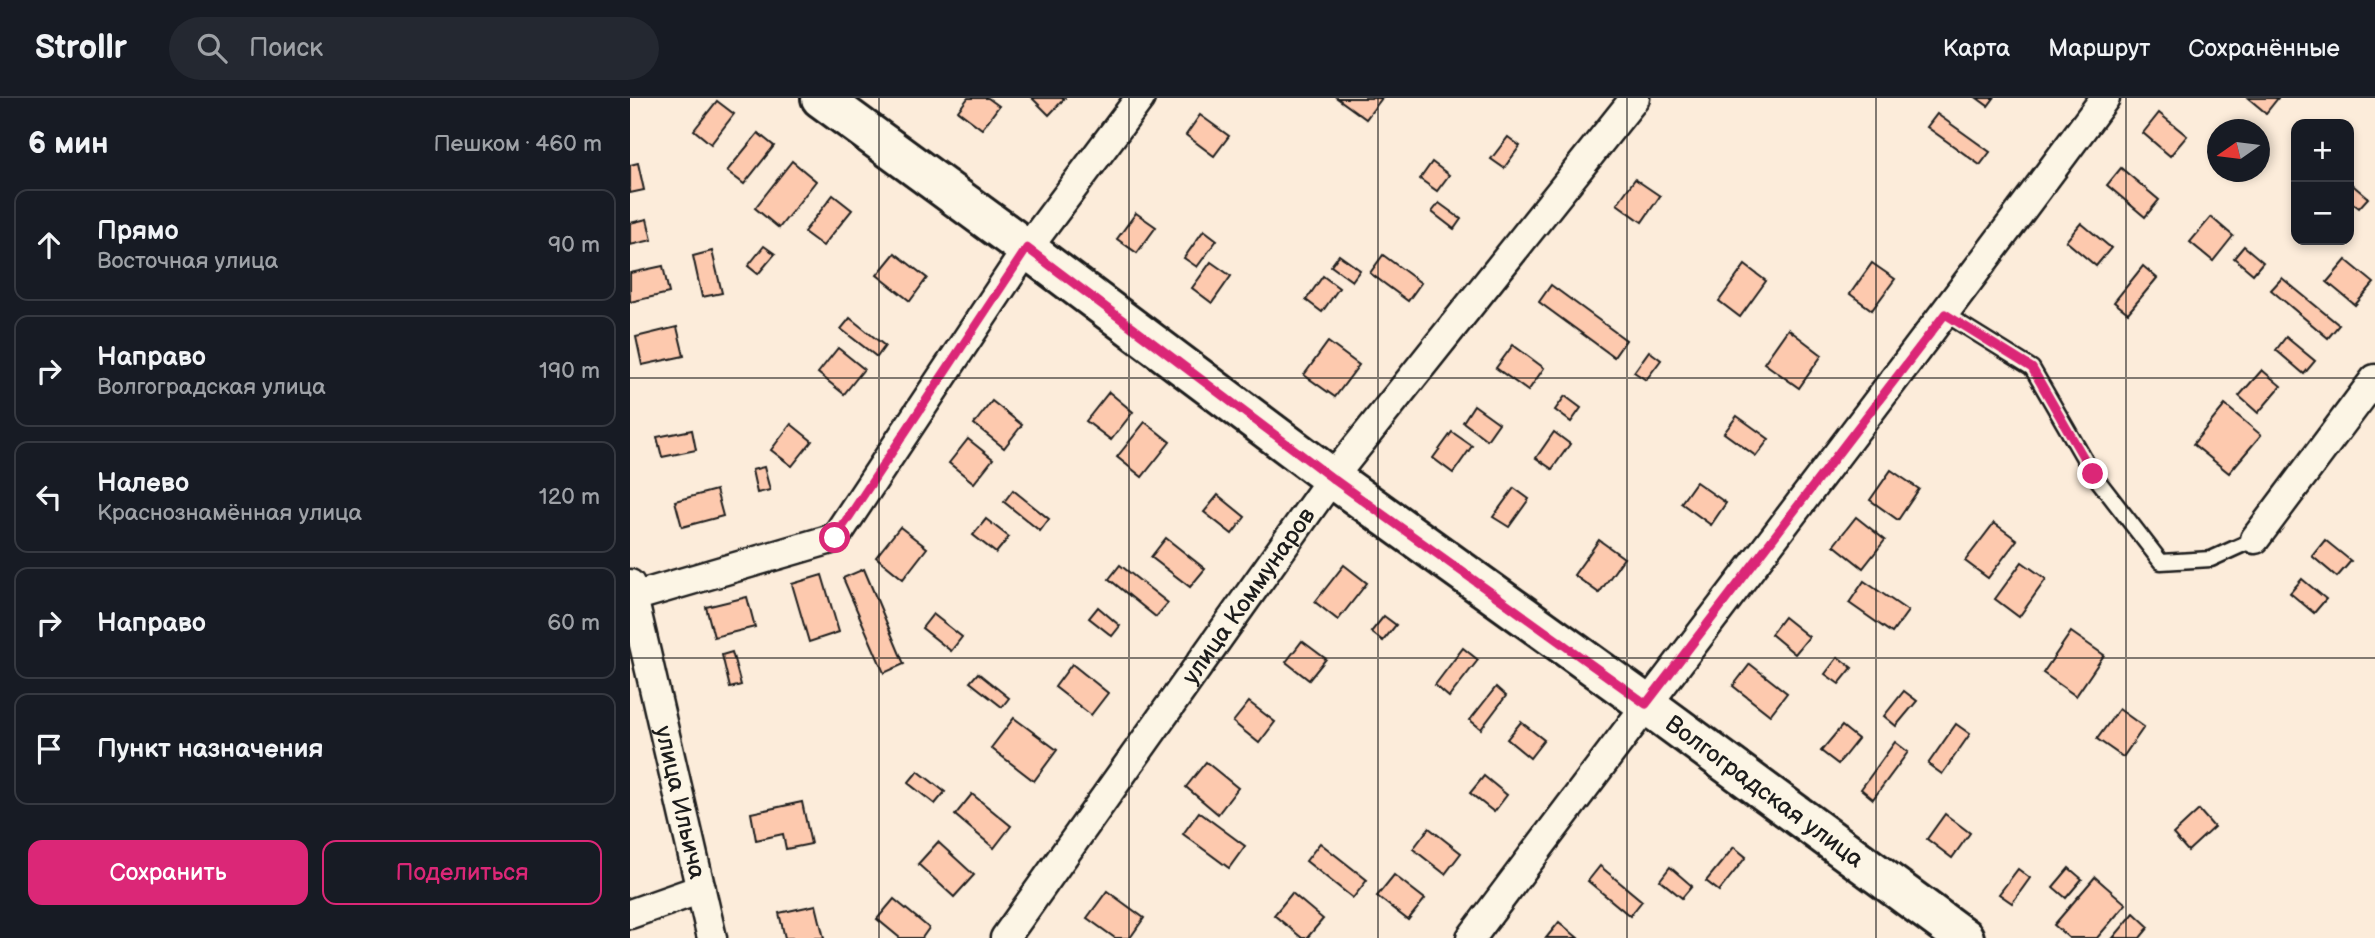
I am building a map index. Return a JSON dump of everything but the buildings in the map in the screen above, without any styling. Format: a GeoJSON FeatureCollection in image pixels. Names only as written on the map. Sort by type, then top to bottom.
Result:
{"type":"FeatureCollection","features":[{"type":"Feature","properties":{"kind":"main road","name":"Волгоградская улица"},"geometry":{"type":"LineString","coordinates":[[821,98],[1027,248],[1332,478],[1646,704],[1963,938]]}},
{"type":"Feature","properties":{"kind":"street"},"geometry":{"type":"LineString","coordinates":[[632,590],[835,538],[1027,248],[1140,98]]}},
{"type":"Feature","properties":{"kind":"street","name":"улица Коммунаров"},"geometry":{"type":"LineString","coordinates":[[1005,938],[1332,478],[1635,98]]}},
{"type":"Feature","properties":{"kind":"street"},"geometry":{"type":"LineString","coordinates":[[1471,938],[1646,704],[1945,314],[2105,98]]}},
{"type":"Feature","properties":{"kind":"street"},"geometry":{"type":"LineString","coordinates":[[2255,539],[2375,379]]}},
{"type":"Feature","properties":{"kind":"street","name":"улица Ильича"},"geometry":{"type":"LineString","coordinates":[[632,590],[712,938]]}},
{"type":"Feature","properties":{"kind":"street"},"geometry":{"type":"LineString","coordinates":[[630,914],[701,889]]}},
{"type":"Feature","properties":{"kind":"lane"},"geometry":{"type":"LineString","coordinates":[[1945,314],[2032,368],[2093,474],[2161,562],[2211,559],[2255,539]]}},
{"type":"Feature","properties":{"kind":"route"},"geometry":{"type":"LineString","coordinates":[[835,538],[1027,248],[1332,478],[1646,704],[1945,314],[2032,368],[2093,474]]}}]}
